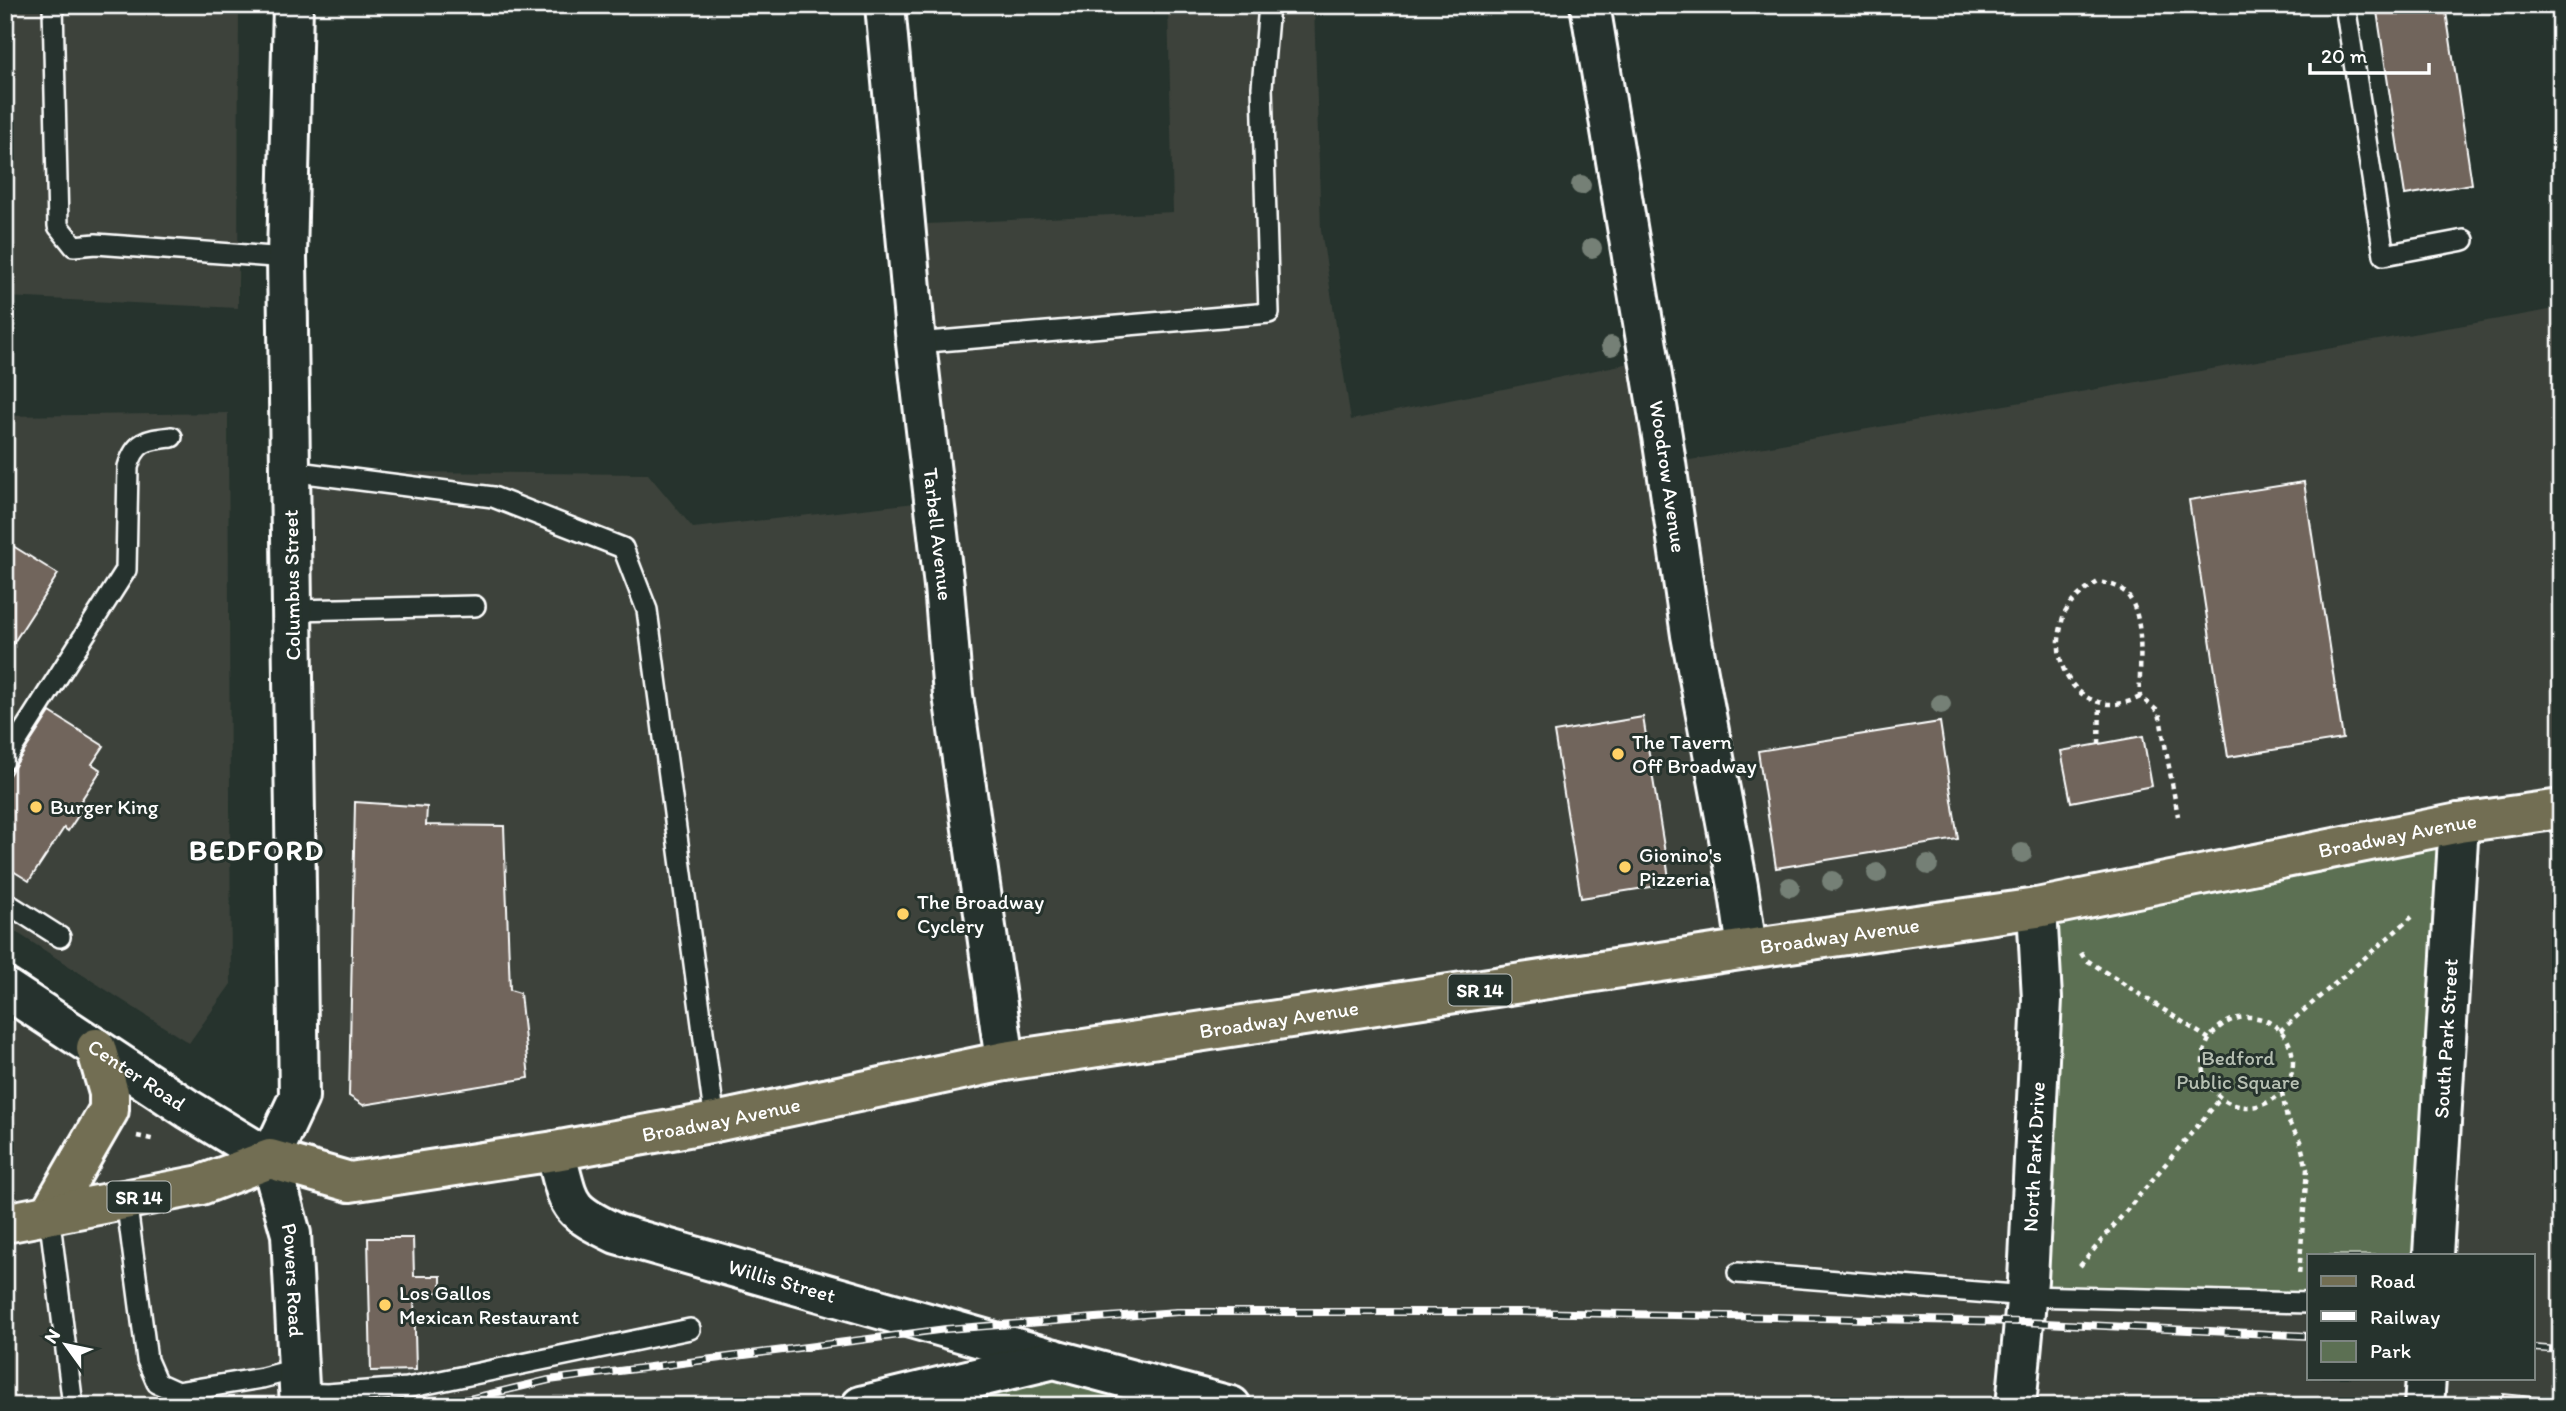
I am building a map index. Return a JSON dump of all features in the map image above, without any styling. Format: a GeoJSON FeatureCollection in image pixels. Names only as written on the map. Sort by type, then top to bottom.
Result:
{"type":"FeatureCollection","features":[{"type":"Feature","properties":{"kind":"main road","name":"Broadway Avenue"},"geometry":{"type":"LineString","coordinates":[[270,1159],[350,1182],[555,1151],[715,1122],[1005,1061],[2037,908],[2459,823],[2561,809]]}},
{"type":"Feature","properties":{"kind":"main road"},"geometry":{"type":"LineString","coordinates":[[49,1214],[109,1110],[109,1093],[96,1048]]}},
{"type":"Feature","properties":{"kind":"main road","name":"SR 14"},"geometry":{"type":"LineString","coordinates":[[5,1223],[201,1185],[270,1159]]}},
{"type":"Feature","properties":{"kind":"street","name":"Columbus Street"},"geometry":{"type":"LineString","coordinates":[[270,1159],[299,1097],[287,258],[293,5]]}},
{"type":"Feature","properties":{"kind":"street","name":"Tarbell Avenue"},"geometry":{"type":"LineString","coordinates":[[885,5],[916,343],[944,586],[953,695],[1005,1061]]}},
{"type":"Feature","properties":{"kind":"street","name":"Woodrow Avenue"},"geometry":{"type":"LineString","coordinates":[[1590,5],[1662,436],[1691,635],[1738,886],[1747,949]]}},
{"type":"Feature","properties":{"kind":"street","name":"South Park Street"},"geometry":{"type":"LineString","coordinates":[[2433,1254],[2459,823]]}},
{"type":"Feature","properties":{"kind":"street","name":"North Park Drive"},"geometry":{"type":"LineString","coordinates":[[2016,1406],[2027,1296],[2042,999],[2037,908]]}},
{"type":"Feature","properties":{"kind":"street","name":"Center Road"},"geometry":{"type":"LineString","coordinates":[[5,988],[270,1159]]}},
{"type":"Feature","properties":{"kind":"street","name":"Willis Street"},"geometry":{"type":"LineString","coordinates":[[555,1151],[571,1206],[584,1218],[617,1234],[1054,1359],[1231,1406]]}},
{"type":"Feature","properties":{"kind":"street","name":"Powers Road"},"geometry":{"type":"LineString","coordinates":[[270,1159],[291,1234],[300,1389]]}},
{"type":"Feature","properties":{"kind":"street","name":"Willis Street"},"geometry":{"type":"LineString","coordinates":[[861,1406],[1054,1359]]}},
{"type":"Feature","properties":{"kind":"lane"},"geometry":{"type":"LineString","coordinates":[[53,5],[58,226],[74,246],[96,244],[287,258]]}},
{"type":"Feature","properties":{"kind":"lane"},"geometry":{"type":"LineString","coordinates":[[916,343],[1269,313],[1262,87],[1269,5]]}},
{"type":"Feature","properties":{"kind":"lane"},"geometry":{"type":"LineString","coordinates":[[2345,5],[2384,255],[2464,240]]}},
{"type":"Feature","properties":{"kind":"lane"},"geometry":{"type":"LineString","coordinates":[[5,760],[126,570],[128,467],[132,456],[139,445],[148,440],[172,437]]}},
{"type":"Feature","properties":{"kind":"lane"},"geometry":{"type":"LineString","coordinates":[[290,471],[493,497],[623,548],[647,610],[715,1122]]}},
{"type":"Feature","properties":{"kind":"lane"},"geometry":{"type":"LineString","coordinates":[[293,610],[475,606]]}},
{"type":"Feature","properties":{"kind":"lane"},"geometry":{"type":"LineString","coordinates":[[5,901],[60,937]]}},
{"type":"Feature","properties":{"kind":"lane"},"geometry":{"type":"LineString","coordinates":[[126,1199],[147,1360],[157,1383],[177,1392],[262,1378],[327,1394],[407,1388],[690,1329]]}},
{"type":"Feature","properties":{"kind":"lane"},"geometry":{"type":"LineString","coordinates":[[49,1214],[73,1406]]}},
{"type":"Feature","properties":{"kind":"lane"},"geometry":{"type":"LineString","coordinates":[[1738,1273],[2027,1296],[2307,1303]]}},
{"type":"Feature","properties":{"kind":"path"},"geometry":{"type":"LineString","coordinates":[[2098,582],[2116,586],[2129,596],[2137,610],[2140,634],[2140,697],[2117,704],[2100,704],[2080,692],[2067,678],[2059,661],[2058,638],[2065,612],[2081,592],[2098,582]]}},
{"type":"Feature","properties":{"kind":"path"},"geometry":{"type":"LineString","coordinates":[[2140,697],[2159,712],[2178,816]]}},
{"type":"Feature","properties":{"kind":"path"},"geometry":{"type":"LineString","coordinates":[[2099,744],[2100,704]]}},
{"type":"Feature","properties":{"kind":"path"},"geometry":{"type":"LineString","coordinates":[[2280,1031],[2413,916]]}},
{"type":"Feature","properties":{"kind":"path"},"geometry":{"type":"LineString","coordinates":[[2078,950],[2084,960],[2209,1039]]}},
{"type":"Feature","properties":{"kind":"path"},"geometry":{"type":"LineString","coordinates":[[2246,1017],[2261,1019],[2280,1031],[2291,1049],[2293,1065],[2290,1079],[2282,1092],[2271,1101],[2242,1107],[2216,1094],[2203,1068],[2209,1039],[2219,1028],[2232,1020],[2246,1017]]}},
{"type":"Feature","properties":{"kind":"path"},"geometry":{"type":"LineString","coordinates":[[2282,1092],[2287,1119],[2300,1141],[2307,1168],[2299,1276]]}},
{"type":"Feature","properties":{"kind":"path"},"geometry":{"type":"LineString","coordinates":[[2073,1275],[2221,1098]]}},
{"type":"Feature","properties":{"kind":"shaded area"},"geometry":{"type":"Polygon","coordinates":[[[5,5],[239,5],[238,308],[5,297],[5,5]]]}},
{"type":"Feature","properties":{"kind":"shaded area"},"geometry":{"type":"Polygon","coordinates":[[[1168,5],[1314,5],[1321,230],[1351,420],[1650,359],[1667,464],[2561,308],[2561,1406],[5,1406],[5,988],[270,1159],[299,1096],[290,471],[648,474],[693,528],[933,501],[906,225],[1173,212],[1168,5]]]}},
{"type":"Feature","properties":{"kind":"shaded area"},"geometry":{"type":"Polygon","coordinates":[[[228,413],[231,984],[189,1043],[5,925],[5,416],[228,413]]]}},
{"type":"Feature","properties":{"kind":"green space","name":"Bedford Public Square"},"geometry":{"type":"Polygon","coordinates":[[[2459,823],[2433,1254],[2307,1254],[2307,1304],[2027,1296],[2037,908],[2459,823]]]}},
{"type":"Feature","properties":{"kind":"green space"},"geometry":{"type":"Polygon","coordinates":[[[1054,1359],[1231,1406],[861,1406],[1054,1359]]]}},
{"type":"Feature","properties":{"kind":"building"},"geometry":{"type":"Polygon","coordinates":[[[2376,5],[2445,5],[2472,184],[2405,195],[2376,5]]]}},
{"type":"Feature","properties":{"kind":"building"},"geometry":{"type":"Polygon","coordinates":[[[2304,482],[2343,739],[2228,757],[2189,500],[2304,482]]]}},
{"type":"Feature","properties":{"kind":"building"},"geometry":{"type":"Polygon","coordinates":[[[5,541],[58,574],[5,656],[5,541]]]}},
{"type":"Feature","properties":{"kind":"building"},"geometry":{"type":"Polygon","coordinates":[[[50,712],[104,746],[92,764],[101,770],[80,802],[85,805],[68,831],[64,828],[29,881],[5,866],[5,781],[50,712]]]}},
{"type":"Feature","properties":{"kind":"building"},"geometry":{"type":"Polygon","coordinates":[[[1643,717],[1670,884],[1581,898],[1554,732],[1643,717]]]}},
{"type":"Feature","properties":{"kind":"building"},"geometry":{"type":"Polygon","coordinates":[[[1940,722],[1958,839],[1776,868],[1758,751],[1940,722]]]}},
{"type":"Feature","properties":{"kind":"building"},"geometry":{"type":"Polygon","coordinates":[[[2143,736],[2152,786],[2071,802],[2061,751],[2143,736]]]}},
{"type":"Feature","properties":{"kind":"building"},"geometry":{"type":"Polygon","coordinates":[[[355,802],[427,807],[426,825],[504,826],[510,990],[520,993],[529,1078],[363,1105],[349,1096],[355,802]]]}},
{"type":"Feature","properties":{"kind":"building"},"geometry":{"type":"Polygon","coordinates":[[[368,1238],[413,1238],[414,1276],[441,1276],[441,1292],[414,1293],[416,1370],[371,1371],[368,1238]]]}},
{"type":"Feature","properties":{"kind":"building"},"geometry":{"type":"Polygon","coordinates":[[[2503,1394],[2561,1400],[2561,1406],[2501,1406],[2503,1394]]]}},
{"type":"Feature","properties":{"kind":"railway"},"geometry":{"type":"LineString","coordinates":[[440,1406],[549,1380],[946,1329],[1177,1312],[1522,1312],[2024,1322],[2307,1336]]}},
{"type":"Feature","properties":{"kind":"railway"},"geometry":{"type":"LineString","coordinates":[[2534,1348],[2561,1350]]}},
{"type":"Feature","properties":{"kind":"place","name":"The Tavern Off Broadway"},"geometry":{"type":"Point","coordinates":[1618,754]}},
{"type":"Feature","properties":{"kind":"place","name":"Burger King"},"geometry":{"type":"Point","coordinates":[36,807]}},
{"type":"Feature","properties":{"kind":"place","name":"Gionino's Pizzeria"},"geometry":{"type":"Point","coordinates":[1625,867]}},
{"type":"Feature","properties":{"kind":"place","name":"The Broadway Cyclery"},"geometry":{"type":"Point","coordinates":[903,914]}},
{"type":"Feature","properties":{"kind":"place","name":"Los Gallos Mexican Restaurant"},"geometry":{"type":"Point","coordinates":[385,1305]}},
{"type":"Feature","properties":{"kind":"district","name":"BEDFORD"},"geometry":{"type":"Point","coordinates":[257,850]}}]}
